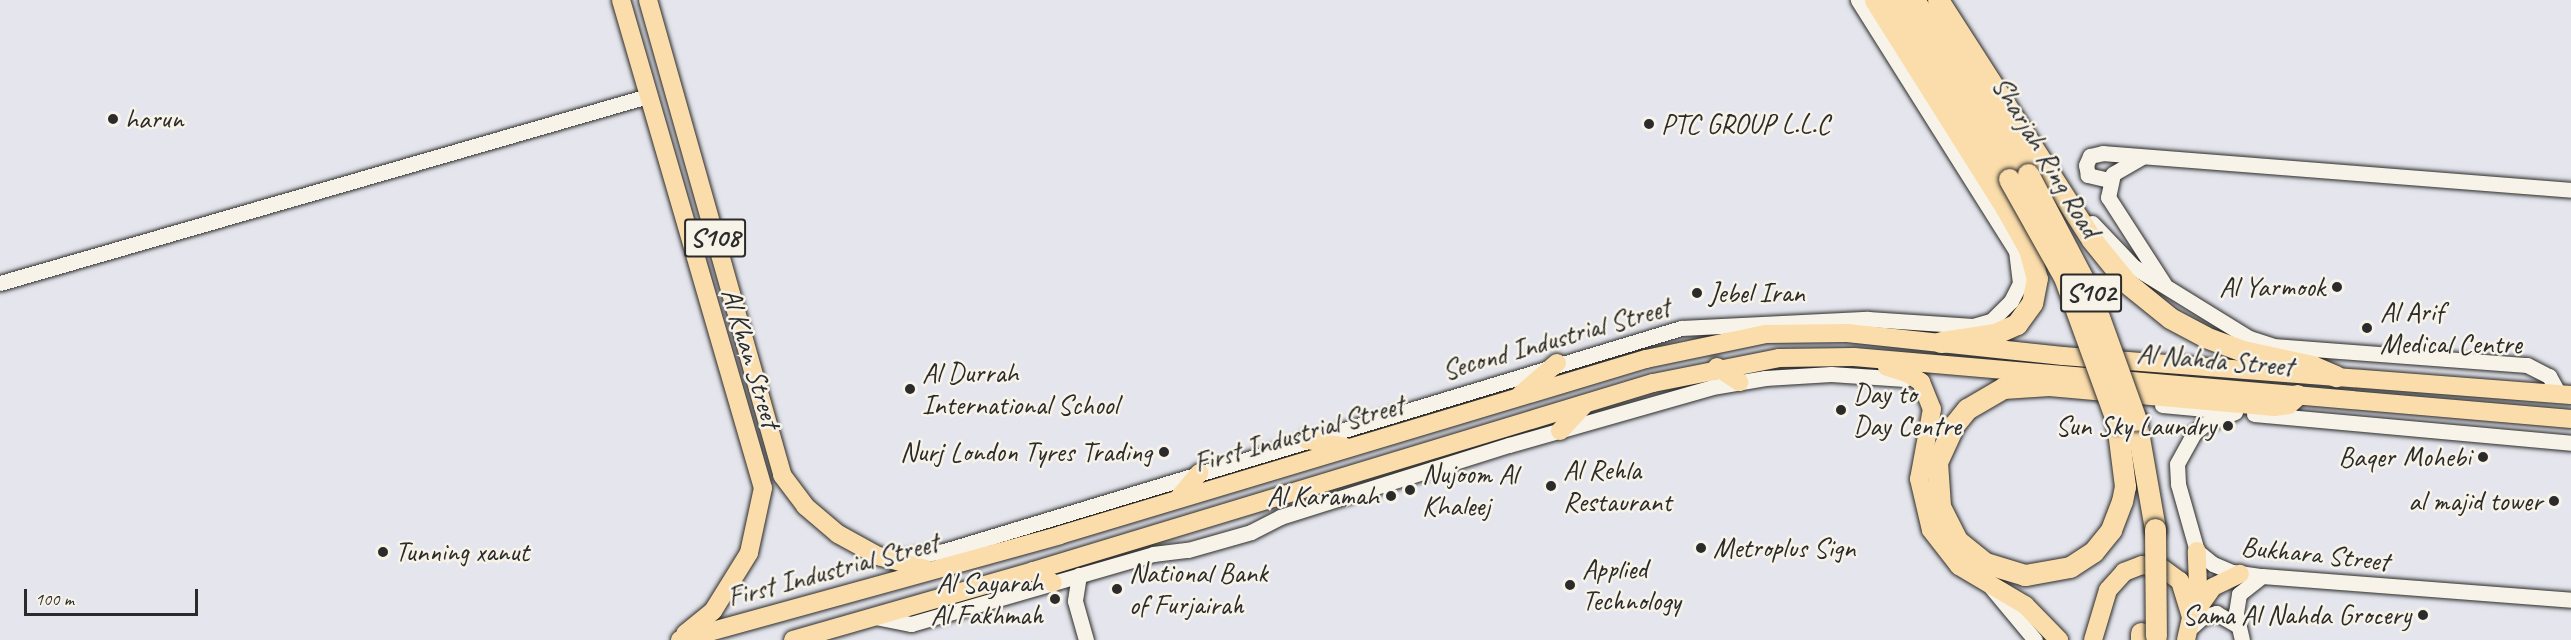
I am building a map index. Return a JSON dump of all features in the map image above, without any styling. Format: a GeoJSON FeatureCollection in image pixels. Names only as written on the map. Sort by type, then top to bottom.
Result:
{"type":"FeatureCollection","features":[{"type":"Feature","properties":{"kind":"highway"},"geometry":{"type":"LineString","coordinates":[[1875,0],[2007,208],[2029,249],[2037,278],[2032,303],[2017,324],[1995,334],[1941,342]]}},
{"type":"Feature","properties":{"kind":"highway","name":"Sharjah Ring Road"},"geometry":{"type":"LineString","coordinates":[[1894,0],[2018,176]]}},
{"type":"Feature","properties":{"kind":"highway","name":"Sharjah Ring Road"},"geometry":{"type":"LineString","coordinates":[[1914,0],[2018,176],[2126,422],[2130,458],[2148,528],[2148,637]]}},
{"type":"Feature","properties":{"kind":"highway"},"geometry":{"type":"LineString","coordinates":[[1938,0],[2108,263],[2170,318],[2224,345],[2306,364],[2336,376]]}},
{"type":"Feature","properties":{"kind":"highway"},"geometry":{"type":"LineString","coordinates":[[2126,422],[2122,501],[2110,530],[2093,552],[2070,567],[2025,575],[1986,563],[1957,540],[1940,506],[1937,462],[1954,425],[1967,409],[1984,397],[2022,385],[2274,405],[2288,403],[2297,395]]}},
{"type":"Feature","properties":{"kind":"main road","name":"Al Khan Street"},"geometry":{"type":"LineString","coordinates":[[621,0],[763,488],[753,542],[735,579],[705,620],[675,640]]}},
{"type":"Feature","properties":{"kind":"main road","name":"Al Khan Street"},"geometry":{"type":"LineString","coordinates":[[648,0],[782,475],[824,524],[852,544],[888,560]]}},
{"type":"Feature","properties":{"kind":"main road"},"geometry":{"type":"LineString","coordinates":[[1782,321],[1804,332]]}},
{"type":"Feature","properties":{"kind":"main road","name":"First Industrial Street"},"geometry":{"type":"LineString","coordinates":[[680,640],[933,570],[1646,359],[1767,334],[1804,332],[1941,342]]}},
{"type":"Feature","properties":{"kind":"main road","name":"Al Nahda Street"},"geometry":{"type":"LineString","coordinates":[[1941,342],[2063,356],[2565,394]]}},
{"type":"Feature","properties":{"kind":"main road"},"geometry":{"type":"LineString","coordinates":[[1854,357],[1908,373],[1919,380],[1932,409],[1920,460],[1924,512],[1946,553],[1988,583],[2025,605],[2059,640]]}},
{"type":"Feature","properties":{"kind":"main road","name":"First Industrial Street"},"geometry":{"type":"LineString","coordinates":[[793,640],[1033,571],[1586,403],[1717,367],[1779,358],[1854,357]]}},
{"type":"Feature","properties":{"kind":"main road","name":"Al Nahda Street"},"geometry":{"type":"LineString","coordinates":[[1854,357],[2571,419]]}},
{"type":"Feature","properties":{"kind":"main road"},"geometry":{"type":"LineString","coordinates":[[1515,399],[1557,363]]}},
{"type":"Feature","properties":{"kind":"main road"},"geometry":{"type":"LineString","coordinates":[[1717,367],[1739,382]]}},
{"type":"Feature","properties":{"kind":"main road"},"geometry":{"type":"LineString","coordinates":[[1560,431],[1586,403]]}},
{"type":"Feature","properties":{"kind":"main road"},"geometry":{"type":"LineString","coordinates":[[1307,440],[1350,448]]}},
{"type":"Feature","properties":{"kind":"main road"},"geometry":{"type":"LineString","coordinates":[[1180,496],[1199,473]]}},
{"type":"Feature","properties":{"kind":"main road"},"geometry":{"type":"LineString","coordinates":[[2189,628],[2198,587],[2197,551]]}},
{"type":"Feature","properties":{"kind":"main road"},"geometry":{"type":"LineString","coordinates":[[888,560],[933,570]]}},
{"type":"Feature","properties":{"kind":"main road"},"geometry":{"type":"LineString","coordinates":[[2093,640],[2108,590],[2124,572],[2142,565],[2162,568],[2180,581],[2189,628]]}},
{"type":"Feature","properties":{"kind":"main road"},"geometry":{"type":"LineString","coordinates":[[1033,571],[1053,583]]}},
{"type":"Feature","properties":{"kind":"main road"},"geometry":{"type":"LineString","coordinates":[[2189,628],[2212,587],[2240,574]]}},
{"type":"Feature","properties":{"kind":"street","name":"Second Industrial Street"},"geometry":{"type":"LineString","coordinates":[[888,560],[944,551],[1557,363],[1681,328],[1782,321],[1868,319],[1974,326],[1998,316],[2020,283],[2020,261],[2005,231],[1858,0]]}},
{"type":"Feature","properties":{"kind":"street"},"geometry":{"type":"LineString","coordinates":[[0,283],[648,96]]}},
{"type":"Feature","properties":{"kind":"street"},"geometry":{"type":"LineString","coordinates":[[2109,180],[2088,175],[2086,165],[2090,156],[2103,153],[2571,190]]}},
{"type":"Feature","properties":{"kind":"street"},"geometry":{"type":"LineString","coordinates":[[2145,156],[2121,167],[2109,180],[2112,206],[2167,289]]}},
{"type":"Feature","properties":{"kind":"street"},"geometry":{"type":"LineString","coordinates":[[2053,178],[2068,190],[2115,250],[2167,289],[2238,332],[2273,346],[2527,365],[2549,376],[2565,394]]}},
{"type":"Feature","properties":{"kind":"street"},"geometry":{"type":"LineString","coordinates":[[875,616],[911,624],[1079,575],[1244,534],[1280,517],[1560,431],[1739,382],[1831,374],[1919,380]]}},
{"type":"Feature","properties":{"kind":"street"},"geometry":{"type":"LineString","coordinates":[[2141,393],[2160,405],[2571,443]]}},
{"type":"Feature","properties":{"kind":"street"},"geometry":{"type":"LineString","coordinates":[[2197,551],[2176,478],[2178,458],[2205,424],[2235,412]]}},
{"type":"Feature","properties":{"kind":"street","name":"Bukhara Street"},"geometry":{"type":"LineString","coordinates":[[2197,551],[2212,564],[2240,574],[2571,600]]}},
{"type":"Feature","properties":{"kind":"street"},"geometry":{"type":"LineString","coordinates":[[1079,575],[1075,601],[1086,640]]}},
{"type":"Feature","properties":{"kind":"street"},"geometry":{"type":"LineString","coordinates":[[2240,633],[2239,594],[2262,576]]}},
{"type":"Feature","properties":{"kind":"street"},"geometry":{"type":"LineString","coordinates":[[1053,583],[1068,600],[1080,640]]}},
{"type":"Feature","properties":{"kind":"street"},"geometry":{"type":"LineString","coordinates":[[1988,583],[2035,640]]}},
{"type":"Feature","properties":{"kind":"street"},"geometry":{"type":"LineString","coordinates":[[2189,628],[2216,613],[2240,633]]}},
{"type":"Feature","properties":{"kind":"place","name":"harun"},"geometry":{"type":"Point","coordinates":[113,119]}},
{"type":"Feature","properties":{"kind":"place","name":"PTC GROUP L.L.C"},"geometry":{"type":"Point","coordinates":[1649,124]}},
{"type":"Feature","properties":{"kind":"place","name":"Al Yarmook"},"geometry":{"type":"Point","coordinates":[2337,287]}},
{"type":"Feature","properties":{"kind":"place","name":"Jebel Iran"},"geometry":{"type":"Point","coordinates":[1697,293]}},
{"type":"Feature","properties":{"kind":"place","name":"Al Arif Medical Centre"},"geometry":{"type":"Point","coordinates":[2367,328]}},
{"type":"Feature","properties":{"kind":"place","name":"Al Durrah International School"},"geometry":{"type":"Point","coordinates":[910,389]}},
{"type":"Feature","properties":{"kind":"place","name":"Day to Day Centre"},"geometry":{"type":"Point","coordinates":[1841,410]}},
{"type":"Feature","properties":{"kind":"place","name":"Sun Sky Laundry"},"geometry":{"type":"Point","coordinates":[2228,426]}},
{"type":"Feature","properties":{"kind":"place","name":"Nurj London Tyres Trading"},"geometry":{"type":"Point","coordinates":[1164,452]}},
{"type":"Feature","properties":{"kind":"place","name":"Baqer Mohebi"},"geometry":{"type":"Point","coordinates":[2483,457]}},
{"type":"Feature","properties":{"kind":"place","name":"Al Rehla Restaurant"},"geometry":{"type":"Point","coordinates":[1551,486]}},
{"type":"Feature","properties":{"kind":"place","name":"Nujoom Al Khaleej"},"geometry":{"type":"Point","coordinates":[1410,490]}},
{"type":"Feature","properties":{"kind":"place","name":"Al Karamah"},"geometry":{"type":"Point","coordinates":[1391,496]}},
{"type":"Feature","properties":{"kind":"place","name":"al majid tower"},"geometry":{"type":"Point","coordinates":[2554,501]}},
{"type":"Feature","properties":{"kind":"place","name":"Metroplus Sign"},"geometry":{"type":"Point","coordinates":[1701,548]}},
{"type":"Feature","properties":{"kind":"place","name":"Tunning xanut"},"geometry":{"type":"Point","coordinates":[383,552]}},
{"type":"Feature","properties":{"kind":"place","name":"Applied Technology"},"geometry":{"type":"Point","coordinates":[1570,585]}},
{"type":"Feature","properties":{"kind":"place","name":"National Bank of Furjairah"},"geometry":{"type":"Point","coordinates":[1117,589]}},
{"type":"Feature","properties":{"kind":"place","name":"Al Sayarah Al Fakhmah"},"geometry":{"type":"Point","coordinates":[1055,599]}},
{"type":"Feature","properties":{"kind":"place","name":"Sama Al Nahda Grocery"},"geometry":{"type":"Point","coordinates":[2423,615]}}]}
